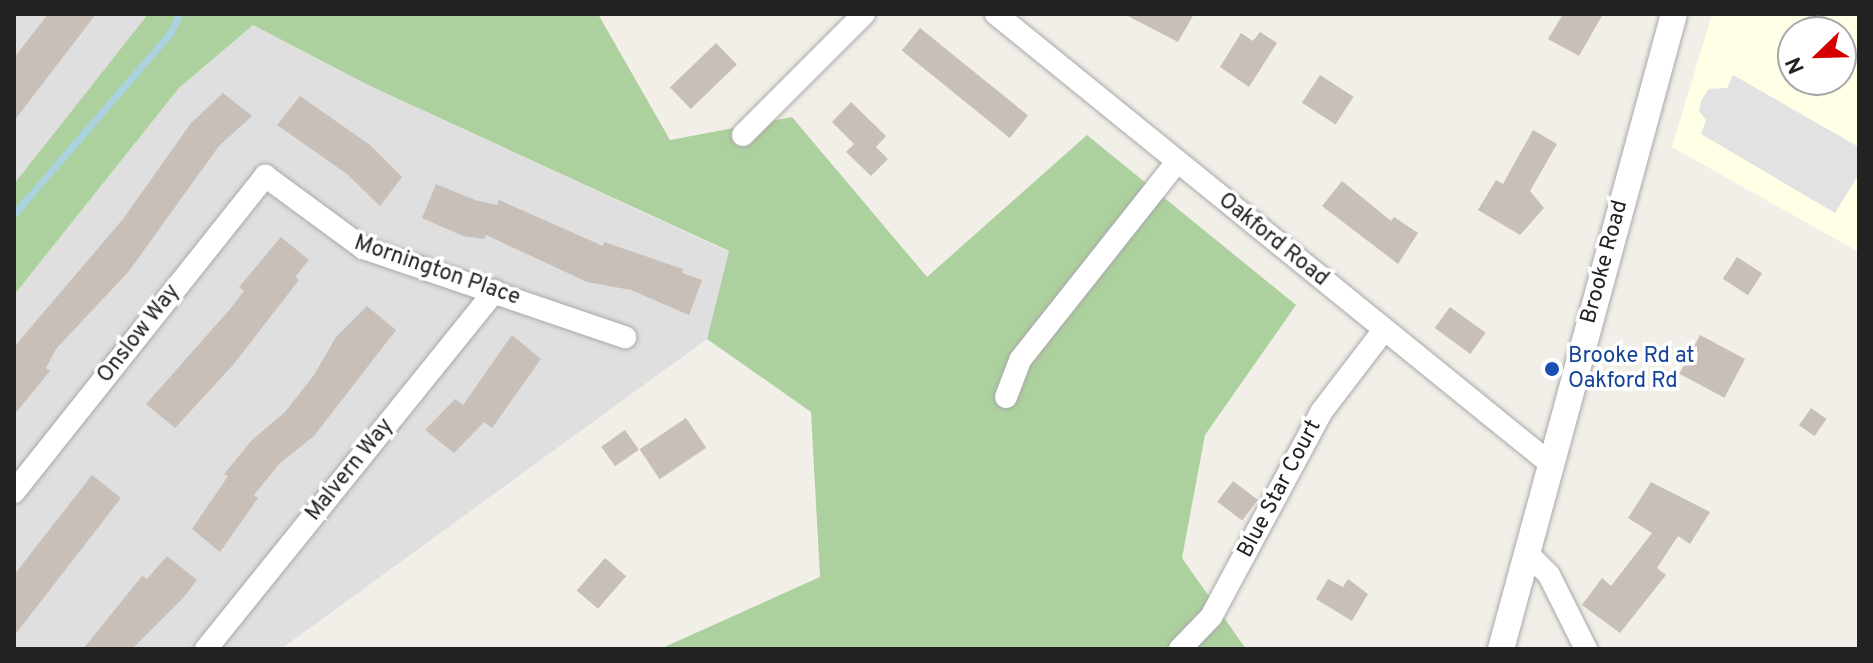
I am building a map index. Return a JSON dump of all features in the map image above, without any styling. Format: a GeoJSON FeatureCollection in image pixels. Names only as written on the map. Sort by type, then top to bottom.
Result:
{"type":"FeatureCollection","features":[{"type":"Feature","properties":{"kind":"street"},"geometry":{"type":"LineString","coordinates":[[743,135],[864,14]]}},
{"type":"Feature","properties":{"kind":"street","name":"Oakford Road"},"geometry":{"type":"LineString","coordinates":[[996,14],[1552,465]]}},
{"type":"Feature","properties":{"kind":"street","name":"Brooke Road"},"geometry":{"type":"LineString","coordinates":[[1501,649],[1674,14]]}},
{"type":"Feature","properties":{"kind":"street"},"geometry":{"type":"LineString","coordinates":[[1006,397],[1020,360],[1177,162]]}},
{"type":"Feature","properties":{"kind":"street","name":"Mornington Place"},"geometry":{"type":"LineString","coordinates":[[265,176],[347,240],[625,337]]}},
{"type":"Feature","properties":{"kind":"street","name":"Onslow Way"},"geometry":{"type":"LineString","coordinates":[[14,492],[265,176]]}},
{"type":"Feature","properties":{"kind":"street","name":"Malvern Way"},"geometry":{"type":"LineString","coordinates":[[206,649],[495,291]]}},
{"type":"Feature","properties":{"kind":"street","name":"Blue Star Court"},"geometry":{"type":"LineString","coordinates":[[1180,649],[1211,617],[1322,411],[1384,330]]}},
{"type":"Feature","properties":{"kind":"street"},"geometry":{"type":"LineString","coordinates":[[1529,555],[1549,575],[1586,649]]}},
{"type":"Feature","properties":{"kind":"shaded area"},"geometry":{"type":"Polygon","coordinates":[[[14,14],[148,14],[14,184],[14,14]]]}},
{"type":"Feature","properties":{"kind":"shaded area"},"geometry":{"type":"Polygon","coordinates":[[[1712,14],[1859,14],[1859,252],[1672,147],[1712,14]]]}},
{"type":"Feature","properties":{"kind":"shaded area"},"geometry":{"type":"Polygon","coordinates":[[[253,25],[370,86],[729,252],[707,339],[281,649],[14,649],[14,295],[179,88],[253,25]]]}},
{"type":"Feature","properties":{"kind":"shaded area"},"geometry":{"type":"Polygon","coordinates":[[[1733,75],[1859,147],[1859,174],[1835,213],[1701,134],[1706,120],[1699,111],[1702,99],[1709,89],[1727,88],[1733,75]]]}},
{"type":"Feature","properties":{"kind":"green space"},"geometry":{"type":"Polygon","coordinates":[[[148,14],[598,14],[670,140],[792,117],[927,277],[1087,135],[1296,305],[1205,435],[1182,558],[1246,649],[660,649],[820,577],[811,412],[707,339],[729,251],[370,86],[253,25],[179,88],[14,295],[14,184],[148,14]]]}},
{"type":"Feature","properties":{"kind":"building"},"geometry":{"type":"Polygon","coordinates":[[[48,14],[96,14],[14,121],[14,58],[48,14]]]}},
{"type":"Feature","properties":{"kind":"building"},"geometry":{"type":"Polygon","coordinates":[[[1124,14],[1194,14],[1178,42],[1124,14]]]}},
{"type":"Feature","properties":{"kind":"building"},"geometry":{"type":"Polygon","coordinates":[[[1563,14],[1603,14],[1579,56],[1548,39],[1563,14]]]}},
{"type":"Feature","properties":{"kind":"building"},"geometry":{"type":"Polygon","coordinates":[[[920,28],[1028,115],[1010,138],[902,51],[920,28]]]}},
{"type":"Feature","properties":{"kind":"building"},"geometry":{"type":"Polygon","coordinates":[[[1260,32],[1277,43],[1249,87],[1220,67],[1241,33],[1253,41],[1260,32]]]}},
{"type":"Feature","properties":{"kind":"building"},"geometry":{"type":"Polygon","coordinates":[[[716,43],[737,65],[691,109],[670,87],[716,43]]]}},
{"type":"Feature","properties":{"kind":"building"},"geometry":{"type":"Polygon","coordinates":[[[1320,75],[1354,97],[1336,124],[1302,103],[1320,75]]]}},
{"type":"Feature","properties":{"kind":"building"},"geometry":{"type":"Polygon","coordinates":[[[223,93],[252,116],[219,146],[129,271],[56,349],[46,368],[50,371],[14,415],[14,347],[123,219],[191,123],[223,93]]]}},
{"type":"Feature","properties":{"kind":"building"},"geometry":{"type":"Polygon","coordinates":[[[300,96],[370,145],[402,177],[380,206],[347,174],[277,125],[300,96]]]}},
{"type":"Feature","properties":{"kind":"building"},"geometry":{"type":"Polygon","coordinates":[[[851,102],[886,136],[876,147],[888,159],[871,176],[846,152],[854,144],[832,122],[851,102]]]}},
{"type":"Feature","properties":{"kind":"building"},"geometry":{"type":"Polygon","coordinates":[[[1533,130],[1557,144],[1530,191],[1544,208],[1520,235],[1478,210],[1496,180],[1503,184],[1533,130]]]}},
{"type":"Feature","properties":{"kind":"building"},"geometry":{"type":"Polygon","coordinates":[[[1342,181],[1391,221],[1394,217],[1418,233],[1398,264],[1322,206],[1342,181]]]}},
{"type":"Feature","properties":{"kind":"building"},"geometry":{"type":"Polygon","coordinates":[[[436,184],[475,200],[497,205],[499,200],[603,246],[604,242],[683,269],[682,273],[702,280],[689,315],[631,290],[587,282],[486,235],[484,239],[463,236],[422,218],[436,184]]]}},
{"type":"Feature","properties":{"kind":"building"},"geometry":{"type":"Polygon","coordinates":[[[281,237],[309,260],[295,277],[299,280],[233,365],[175,428],[146,404],[231,308],[244,291],[239,287],[281,237]]]}},
{"type":"Feature","properties":{"kind":"building"},"geometry":{"type":"Polygon","coordinates":[[[1737,257],[1762,273],[1748,295],[1723,279],[1737,257]]]}},
{"type":"Feature","properties":{"kind":"building"},"geometry":{"type":"Polygon","coordinates":[[[367,306],[396,330],[314,436],[280,463],[254,495],[258,498],[220,552],[192,529],[228,476],[224,474],[252,440],[285,412],[314,375],[336,337],[367,306]]]}},
{"type":"Feature","properties":{"kind":"building"},"geometry":{"type":"Polygon","coordinates":[[[1450,307],[1486,333],[1470,354],[1435,328],[1450,307]]]}},
{"type":"Feature","properties":{"kind":"building"},"geometry":{"type":"Polygon","coordinates":[[[512,335],[541,359],[492,428],[484,422],[454,453],[425,430],[455,399],[463,405],[512,335]]]}},
{"type":"Feature","properties":{"kind":"building"},"geometry":{"type":"Polygon","coordinates":[[[1700,335],[1745,359],[1724,398],[1679,374],[1700,335]]]}},
{"type":"Feature","properties":{"kind":"building"},"geometry":{"type":"Polygon","coordinates":[[[1811,408],[1827,419],[1815,436],[1799,425],[1811,408]]]}},
{"type":"Feature","properties":{"kind":"building"},"geometry":{"type":"Polygon","coordinates":[[[686,418],[706,448],[660,479],[640,449],[686,418]]]}},
{"type":"Feature","properties":{"kind":"building"},"geometry":{"type":"Polygon","coordinates":[[[625,430],[639,450],[615,466],[601,447],[625,430]]]}},
{"type":"Feature","properties":{"kind":"building"},"geometry":{"type":"Polygon","coordinates":[[[92,475],[121,498],[14,636],[14,575],[92,475]]]}},
{"type":"Feature","properties":{"kind":"building"},"geometry":{"type":"Polygon","coordinates":[[[1233,481],[1258,500],[1242,520],[1217,502],[1233,481]]]}},
{"type":"Feature","properties":{"kind":"building"},"geometry":{"type":"Polygon","coordinates":[[[1651,482],[1710,512],[1690,544],[1678,536],[1657,568],[1666,575],[1620,633],[1582,605],[1602,578],[1611,586],[1652,533],[1628,518],[1651,482]]]}},
{"type":"Feature","properties":{"kind":"building"},"geometry":{"type":"Polygon","coordinates":[[[167,556],[197,580],[184,597],[132,649],[83,649],[142,576],[147,579],[167,556]]]}},
{"type":"Feature","properties":{"kind":"building"},"geometry":{"type":"Polygon","coordinates":[[[605,558],[626,576],[598,609],[577,590],[605,558]]]}},
{"type":"Feature","properties":{"kind":"building"},"geometry":{"type":"Polygon","coordinates":[[[1328,579],[1343,587],[1348,579],[1368,594],[1352,621],[1316,599],[1328,579]]]}},
{"type":"Feature","properties":{"kind":"waterway"},"geometry":{"type":"LineString","coordinates":[[14,214],[171,32],[179,14]]}},
{"type":"Feature","properties":{"kind":"place","name":"Brooke Rd at Oakford Rd"},"geometry":{"type":"Point","coordinates":[1552,369]}}]}
